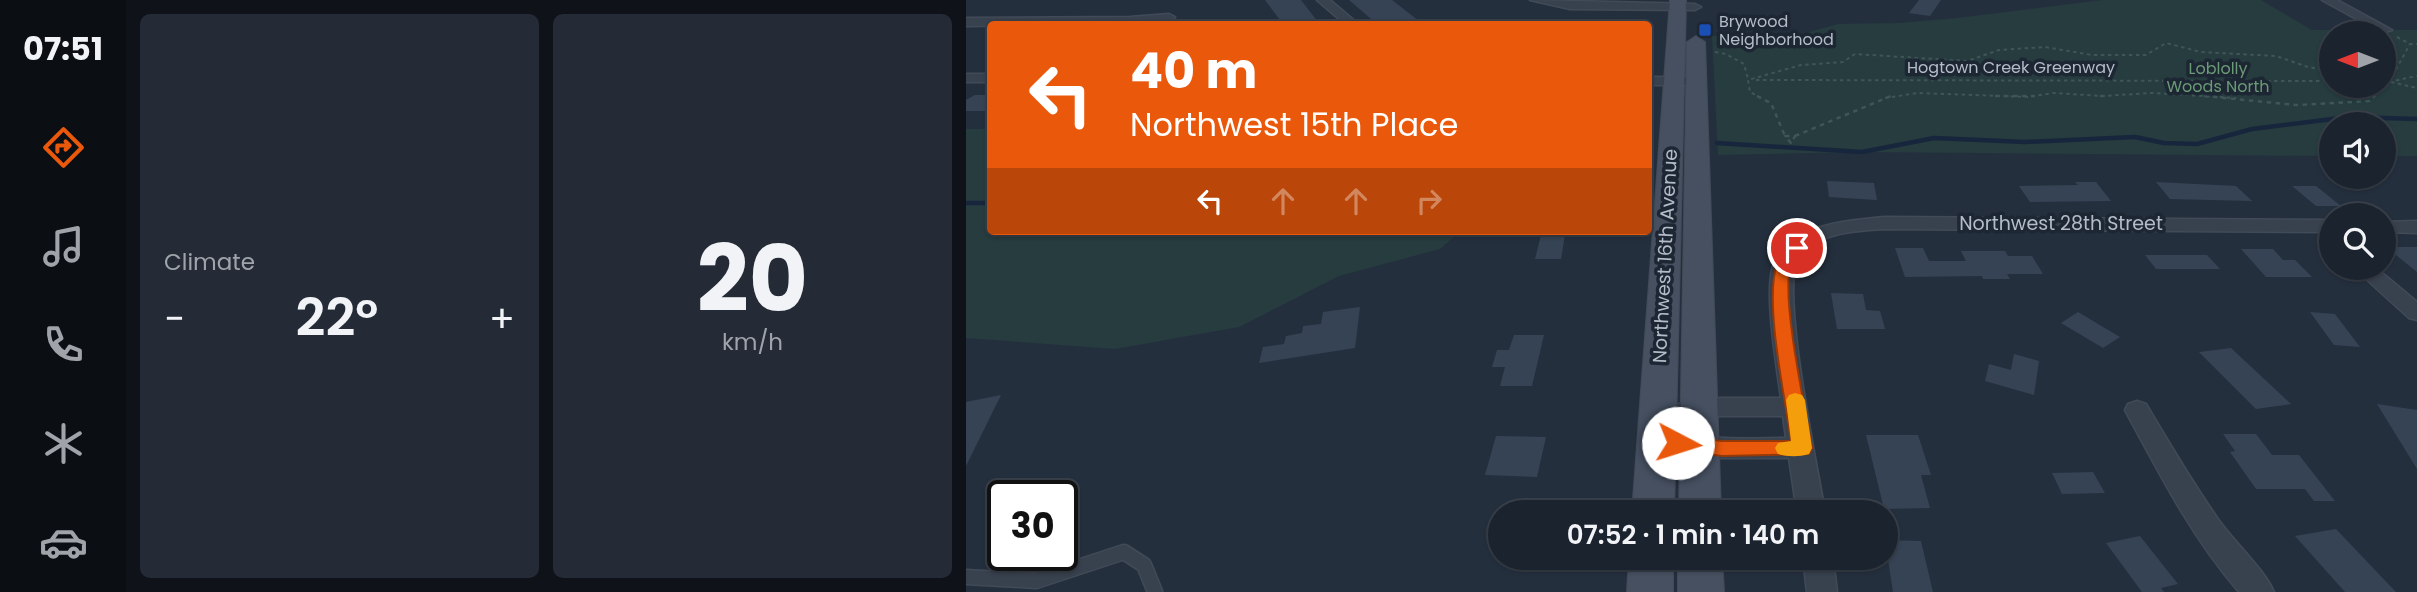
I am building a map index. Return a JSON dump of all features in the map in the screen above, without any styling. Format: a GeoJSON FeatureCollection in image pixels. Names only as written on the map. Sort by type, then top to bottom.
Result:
{"type":"FeatureCollection","features":[{"type":"Feature","properties":{"kind":"main road","name":"Northwest 16th Avenue"},"geometry":{"type":"LineString","coordinates":[[1686,4],[1673,81],[1700,409],[1700,500]]}},
{"type":"Feature","properties":{"kind":"main road","name":"Northwest 16th Avenue"},"geometry":{"type":"LineString","coordinates":[[1654,500],[1657,430],[1683,202]]}},
{"type":"Feature","properties":{"kind":"main road"},"geometry":{"type":"LineString","coordinates":[[1650,592],[1651,570]]}},
{"type":"Feature","properties":{"kind":"main road"},"geometry":{"type":"LineString","coordinates":[[1700,570],[1701,592]]}},
{"type":"Feature","properties":{"kind":"street"},"geometry":{"type":"LineString","coordinates":[[1323,0],[1348,21]]}},
{"type":"Feature","properties":{"kind":"street"},"geometry":{"type":"LineString","coordinates":[[1536,0],[1570,6],[1686,4]]}},
{"type":"Feature","properties":{"kind":"street"},"geometry":{"type":"LineString","coordinates":[[2328,0],[2369,21]]}},
{"type":"Feature","properties":{"kind":"street"},"geometry":{"type":"LineString","coordinates":[[1130,21],[1169,17]]}},
{"type":"Feature","properties":{"kind":"street"},"geometry":{"type":"LineString","coordinates":[[966,22],[987,22]]}},
{"type":"Feature","properties":{"kind":"street"},"geometry":{"type":"LineString","coordinates":[[966,78],[987,78]]}},
{"type":"Feature","properties":{"kind":"street","name":"Northwest 28th Street"},"geometry":{"type":"LineString","coordinates":[[1796,407],[1783,319],[1781,281],[1784,263],[1797,248],[1812,238],[1839,228],[1885,223],[2319,226]]}},
{"type":"Feature","properties":{"kind":"street"},"geometry":{"type":"LineString","coordinates":[[2396,227],[2417,226]]}},
{"type":"Feature","properties":{"kind":"street"},"geometry":{"type":"LineString","coordinates":[[2378,280],[2417,313]]}},
{"type":"Feature","properties":{"kind":"street"},"geometry":{"type":"LineString","coordinates":[[1657,430],[1700,409],[1796,407],[1809,500]]}},
{"type":"Feature","properties":{"kind":"street"},"geometry":{"type":"LineString","coordinates":[[2137,410],[2182,488],[2243,575],[2259,592]]}},
{"type":"Feature","properties":{"kind":"street"},"geometry":{"type":"LineString","coordinates":[[1657,430],[1699,444],[1722,448],[1802,448]]}},
{"type":"Feature","properties":{"kind":"street"},"geometry":{"type":"LineString","coordinates":[[1819,570],[1822,592]]}},
{"type":"Feature","properties":{"kind":"lane"},"geometry":{"type":"LineString","coordinates":[[966,577],[1036,581],[1124,552],[1144,565],[1155,592]]}},
{"type":"Feature","properties":{"kind":"path"},"geometry":{"type":"LineString","coordinates":[[2396,36],[2410,44],[2417,44]]}},
{"type":"Feature","properties":{"kind":"path"},"geometry":{"type":"LineString","coordinates":[[1748,80],[1801,65],[1843,62],[1855,54],[1967,61],[1999,50],[2045,47],[2092,55],[2146,55],[2166,43],[2201,52],[2276,56],[2319,69]]}},
{"type":"Feature","properties":{"kind":"path"},"geometry":{"type":"LineString","coordinates":[[2396,69],[2410,44]]}},
{"type":"Feature","properties":{"kind":"path"},"geometry":{"type":"LineString","coordinates":[[1706,52],[1726,54],[1744,64],[1750,92],[1771,103],[1785,136],[1791,143],[1795,136]]}},
{"type":"Feature","properties":{"kind":"path"},"geometry":{"type":"LineString","coordinates":[[2396,80],[2417,76]]}},
{"type":"Feature","properties":{"kind":"path","name":"Hogtown Creek Greenway"},"geometry":{"type":"LineString","coordinates":[[1748,80],[2319,81]]}},
{"type":"Feature","properties":{"kind":"path"},"geometry":{"type":"LineString","coordinates":[[2396,84],[2417,88]]}},
{"type":"Feature","properties":{"kind":"path"},"geometry":{"type":"LineString","coordinates":[[1785,136],[1795,136],[1889,96],[1918,93],[2028,97],[2053,93],[2104,96],[2152,93],[2296,105],[2370,101],[2373,98]]}},
{"type":"Feature","properties":{"kind":"green space","name":"Loblolly Woods North"},"geometry":{"type":"Polygon","coordinates":[[[2102,0],[2261,0],[2312,30],[2319,30],[2319,98],[2396,98],[2396,30],[2417,30],[2417,156],[2396,156],[2396,112],[2319,112],[2319,156],[1862,152],[1718,155],[1712,36],[1802,34],[1838,24],[1899,23],[2102,0]]]}},
{"type":"Feature","properties":{"kind":"green space"},"geometry":{"type":"Polygon","coordinates":[[[966,129],[987,129],[987,235],[1456,235],[1440,249],[1339,276],[1239,327],[1115,349],[966,338],[966,129]]]}},
{"type":"Feature","properties":{"kind":"building"},"geometry":{"type":"Polygon","coordinates":[[[1265,0],[1301,0],[1317,21],[1281,21],[1265,0]]]}},
{"type":"Feature","properties":{"kind":"building"},"geometry":{"type":"Polygon","coordinates":[[[1349,0],[1392,0],[1419,21],[1374,21],[1349,0]]]}},
{"type":"Feature","properties":{"kind":"building"},"geometry":{"type":"Polygon","coordinates":[[[1919,0],[1941,0],[1930,16],[1909,13],[1919,0]]]}},
{"type":"Feature","properties":{"kind":"building"},"geometry":{"type":"Polygon","coordinates":[[[975,95],[987,95],[987,111],[966,111],[966,100],[975,95]]]}},
{"type":"Feature","properties":{"kind":"building"},"geometry":{"type":"Polygon","coordinates":[[[1827,181],[1874,183],[1877,200],[1829,197],[1827,181]]]}},
{"type":"Feature","properties":{"kind":"building"},"geometry":{"type":"Polygon","coordinates":[[[2075,182],[2096,182],[2111,201],[2030,202],[2019,186],[2078,185],[2075,182]]]}},
{"type":"Feature","properties":{"kind":"building"},"geometry":{"type":"Polygon","coordinates":[[[2156,182],[2236,186],[2252,201],[2170,199],[2156,182]]]}},
{"type":"Feature","properties":{"kind":"building"},"geometry":{"type":"Polygon","coordinates":[[[2292,186],[2316,186],[2337,203],[2319,203],[2319,206],[2292,186]]]}},
{"type":"Feature","properties":{"kind":"building"},"geometry":{"type":"Polygon","coordinates":[[[1541,235],[1565,235],[1561,259],[1535,259],[1541,235]]]}},
{"type":"Feature","properties":{"kind":"building"},"geometry":{"type":"Polygon","coordinates":[[[2396,247],[2417,247],[2417,272],[2396,255],[2396,247]]]}},
{"type":"Feature","properties":{"kind":"building"},"geometry":{"type":"Polygon","coordinates":[[[1895,248],[1923,248],[1929,261],[1966,261],[1961,251],[2005,251],[2008,256],[2032,256],[2043,274],[2007,274],[2010,279],[1983,279],[1982,276],[1905,277],[1895,248]]]}},
{"type":"Feature","properties":{"kind":"building"},"geometry":{"type":"Polygon","coordinates":[[[2241,249],[2273,249],[2283,260],[2295,260],[2312,277],[2266,277],[2241,249]]]}},
{"type":"Feature","properties":{"kind":"building"},"geometry":{"type":"Polygon","coordinates":[[[2145,255],[2207,255],[2220,269],[2156,269],[2145,255]]]}},
{"type":"Feature","properties":{"kind":"building"},"geometry":{"type":"Polygon","coordinates":[[[1831,293],[1863,294],[1866,310],[1880,311],[1885,329],[1837,329],[1831,293]]]}},
{"type":"Feature","properties":{"kind":"building"},"geometry":{"type":"Polygon","coordinates":[[[1360,307],[1355,348],[1259,363],[1263,347],[1284,344],[1286,336],[1302,333],[1303,326],[1321,324],[1323,312],[1360,307]]]}},
{"type":"Feature","properties":{"kind":"building"},"geometry":{"type":"Polygon","coordinates":[[[2078,312],[2120,337],[2103,348],[2061,323],[2078,312]]]}},
{"type":"Feature","properties":{"kind":"building"},"geometry":{"type":"Polygon","coordinates":[[[2310,312],[2335,314],[2360,347],[2334,345],[2310,312]]]}},
{"type":"Feature","properties":{"kind":"building"},"geometry":{"type":"Polygon","coordinates":[[[1514,335],[1544,335],[1532,386],[1500,386],[1505,367],[1492,367],[1497,350],[1509,350],[1514,335]]]}},
{"type":"Feature","properties":{"kind":"building"},"geometry":{"type":"Polygon","coordinates":[[[2231,348],[2291,404],[2256,409],[2199,352],[2231,348]]]}},
{"type":"Feature","properties":{"kind":"building"},"geometry":{"type":"Polygon","coordinates":[[[2014,354],[2039,361],[2034,395],[1985,381],[1989,364],[2011,370],[2014,354]]]}},
{"type":"Feature","properties":{"kind":"building"},"geometry":{"type":"Polygon","coordinates":[[[1001,395],[966,466],[966,402],[1001,395]]]}},
{"type":"Feature","properties":{"kind":"building"},"geometry":{"type":"Polygon","coordinates":[[[2377,404],[2417,410],[2417,469],[2377,404]]]}},
{"type":"Feature","properties":{"kind":"building"},"geometry":{"type":"Polygon","coordinates":[[[2223,434],[2256,434],[2272,455],[2299,455],[2335,501],[2314,501],[2305,489],[2256,489],[2230,452],[2235,451],[2223,434]]]}},
{"type":"Feature","properties":{"kind":"building"},"geometry":{"type":"Polygon","coordinates":[[[1866,435],[1918,435],[1931,475],[1921,475],[1930,508],[1898,509],[1898,500],[1882,500],[1866,435]]]}},
{"type":"Feature","properties":{"kind":"building"},"geometry":{"type":"Polygon","coordinates":[[[1496,436],[1546,437],[1537,477],[1485,475],[1496,436]]]}},
{"type":"Feature","properties":{"kind":"building"},"geometry":{"type":"Polygon","coordinates":[[[2093,472],[2105,493],[2062,494],[2052,473],[2093,472]]]}},
{"type":"Feature","properties":{"kind":"building"},"geometry":{"type":"Polygon","coordinates":[[[2336,529],[2396,592],[2345,592],[2295,536],[2336,529]]]}},
{"type":"Feature","properties":{"kind":"building"},"geometry":{"type":"Polygon","coordinates":[[[2140,536],[2178,584],[2161,588],[2164,592],[2142,592],[2106,543],[2140,536]]]}},
{"type":"Feature","properties":{"kind":"building"},"geometry":{"type":"Polygon","coordinates":[[[1898,540],[1921,541],[1933,592],[1893,592],[1890,570],[1898,570],[1898,540]]]}},
{"type":"Feature","properties":{"kind":"waterway"},"geometry":{"type":"LineString","coordinates":[[1717,143],[1862,152],[1934,138],[2025,142],[2135,137],[2164,143],[2197,144],[2252,129],[2349,117],[2417,119]]}},
{"type":"Feature","properties":{"kind":"waterway"},"geometry":{"type":"LineString","coordinates":[[966,203],[987,203]]}},
{"type":"Feature","properties":{"kind":"slow traffic"},"geometry":{"type":"LineString","coordinates":[[1785,448],[1802,448],[1795,400]]}},
{"type":"Feature","properties":{"kind":"place","name":"Brywood Neighborhood"},"geometry":{"type":"Point","coordinates":[1705,30]}},
{"type":"Feature","properties":{"kind":"route"},"geometry":{"type":"LineString","coordinates":[[1678,443],[1722,448],[1802,448],[1783,319],[1781,281],[1784,263],[1797,248]]}}]}
